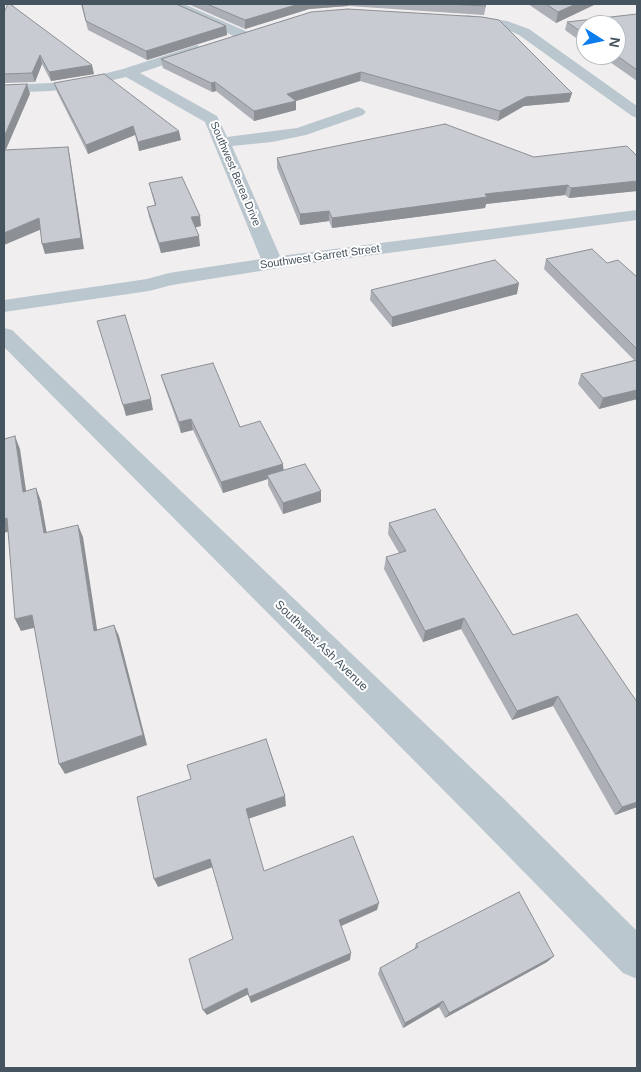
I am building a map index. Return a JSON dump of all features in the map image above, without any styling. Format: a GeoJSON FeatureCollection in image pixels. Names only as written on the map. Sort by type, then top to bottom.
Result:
{"type":"FeatureCollection","features":[{"type":"Feature","properties":{"kind":"street"},"geometry":{"type":"LineString","coordinates":[[174,4],[243,35]]}},
{"type":"Feature","properties":{"kind":"street"},"geometry":{"type":"LineString","coordinates":[[452,18],[481,20],[508,25],[524,32],[637,113]]}},
{"type":"Feature","properties":{"kind":"street"},"geometry":{"type":"LineString","coordinates":[[225,40],[259,30]]}},
{"type":"Feature","properties":{"kind":"street"},"geometry":{"type":"LineString","coordinates":[[4,89],[60,86],[87,82],[128,72],[207,46]]}},
{"type":"Feature","properties":{"kind":"street","name":"Southwest Berea Drive"},"geometry":{"type":"LineString","coordinates":[[128,72],[212,119],[273,263]]}},
{"type":"Feature","properties":{"kind":"street"},"geometry":{"type":"LineString","coordinates":[[222,142],[300,132],[358,112]]}},
{"type":"Feature","properties":{"kind":"street","name":"Southwest Garrett Street"},"geometry":{"type":"LineString","coordinates":[[4,306],[273,263],[637,215]]}},
{"type":"Feature","properties":{"kind":"street"},"geometry":{"type":"LineString","coordinates":[[617,218],[637,234]]}},
{"type":"Feature","properties":{"kind":"street","name":"Southwest Ash Avenue"},"geometry":{"type":"LineString","coordinates":[[4,335],[490,811],[637,959]]}},
{"type":"Feature","properties":{"kind":"building"},"geometry":{"type":"Polygon","coordinates":[[[8,4],[92,65],[49,72],[40,55],[32,73],[4,74],[4,12],[8,4]]]}},
{"type":"Feature","properties":{"kind":"building"},"geometry":{"type":"Polygon","coordinates":[[[82,4],[176,4],[226,26],[146,51],[86,21],[82,4]]]}},
{"type":"Feature","properties":{"kind":"building"},"geometry":{"type":"Polygon","coordinates":[[[207,4],[299,4],[245,20],[207,4]]]}},
{"type":"Feature","properties":{"kind":"building"},"geometry":{"type":"Polygon","coordinates":[[[447,4],[483,4],[486,6],[447,4]]]}},
{"type":"Feature","properties":{"kind":"building"},"geometry":{"type":"Polygon","coordinates":[[[546,4],[576,4],[558,12],[546,4]]]}},
{"type":"Feature","properties":{"kind":"building"},"geometry":{"type":"Polygon","coordinates":[[[348,9],[482,17],[499,20],[572,93],[526,97],[500,111],[361,72],[287,94],[296,101],[254,111],[215,82],[211,83],[161,59],[311,12],[348,9]]]}},
{"type":"Feature","properties":{"kind":"building"},"geometry":{"type":"Polygon","coordinates":[[[637,14],[637,70],[626,62],[626,15],[637,14]]]}},
{"type":"Feature","properties":{"kind":"building"},"geometry":{"type":"Polygon","coordinates":[[[576,21],[576,28],[567,22],[576,21]]]}},
{"type":"Feature","properties":{"kind":"building"},"geometry":{"type":"Polygon","coordinates":[[[104,74],[179,131],[138,142],[133,126],[86,145],[54,83],[104,74]]]}},
{"type":"Feature","properties":{"kind":"building"},"geometry":{"type":"Polygon","coordinates":[[[27,84],[4,137],[4,85],[27,84]]]}},
{"type":"Feature","properties":{"kind":"building"},"geometry":{"type":"Polygon","coordinates":[[[445,124],[534,157],[627,146],[637,156],[637,181],[571,188],[568,185],[485,194],[487,197],[332,218],[329,211],[300,214],[277,158],[445,124]]]}},
{"type":"Feature","properties":{"kind":"building"},"geometry":{"type":"Polygon","coordinates":[[[68,147],[81,238],[42,244],[39,218],[4,233],[4,150],[68,147]]]}},
{"type":"Feature","properties":{"kind":"building"},"geometry":{"type":"Polygon","coordinates":[[[182,177],[200,216],[191,217],[199,236],[159,243],[147,207],[156,205],[149,183],[182,177]]]}},
{"type":"Feature","properties":{"kind":"building"},"geometry":{"type":"Polygon","coordinates":[[[592,249],[607,263],[618,260],[637,277],[637,349],[546,259],[592,249]]]}},
{"type":"Feature","properties":{"kind":"building"},"geometry":{"type":"Polygon","coordinates":[[[495,260],[519,283],[392,317],[371,290],[495,260]]]}},
{"type":"Feature","properties":{"kind":"building"},"geometry":{"type":"Polygon","coordinates":[[[125,315],[151,399],[123,405],[97,321],[125,315]]]}},
{"type":"Feature","properties":{"kind":"building"},"geometry":{"type":"Polygon","coordinates":[[[637,360],[637,390],[603,398],[581,374],[637,360]]]}},
{"type":"Feature","properties":{"kind":"building"},"geometry":{"type":"Polygon","coordinates":[[[213,363],[240,427],[260,421],[283,464],[221,482],[191,419],[179,422],[161,375],[213,363]]]}},
{"type":"Feature","properties":{"kind":"building"},"geometry":{"type":"Polygon","coordinates":[[[15,436],[23,492],[36,488],[44,533],[78,525],[94,631],[114,625],[143,735],[59,764],[32,615],[15,619],[7,518],[4,519],[4,439],[15,436]]]}},
{"type":"Feature","properties":{"kind":"building"},"geometry":{"type":"Polygon","coordinates":[[[305,464],[321,491],[283,503],[267,475],[305,464]]]}},
{"type":"Feature","properties":{"kind":"building"},"geometry":{"type":"Polygon","coordinates":[[[435,509],[513,635],[577,614],[637,702],[637,802],[622,807],[558,696],[517,711],[464,618],[425,631],[386,557],[406,551],[389,523],[435,509]]]}},
{"type":"Feature","properties":{"kind":"building"},"geometry":{"type":"Polygon","coordinates":[[[266,739],[285,796],[246,809],[264,871],[353,836],[379,903],[339,920],[351,953],[249,997],[247,988],[203,1010],[189,959],[233,939],[210,859],[154,879],[137,797],[191,779],[187,765],[266,739]]]}},
{"type":"Feature","properties":{"kind":"building"},"geometry":{"type":"Polygon","coordinates":[[[519,892],[554,956],[449,1013],[443,1001],[405,1023],[380,968],[418,947],[416,944],[519,892]]]}}]}
